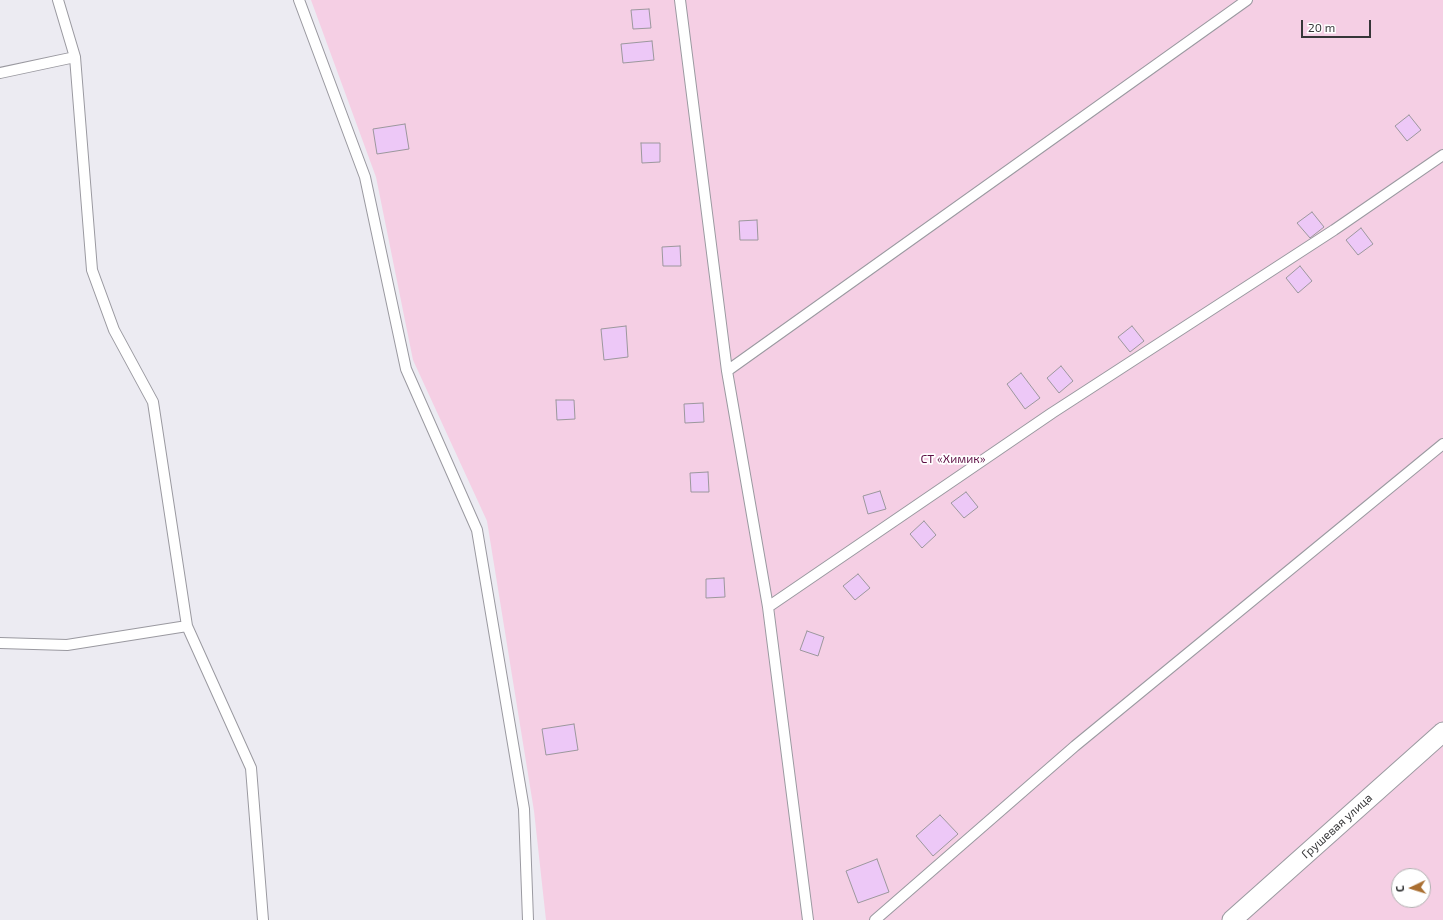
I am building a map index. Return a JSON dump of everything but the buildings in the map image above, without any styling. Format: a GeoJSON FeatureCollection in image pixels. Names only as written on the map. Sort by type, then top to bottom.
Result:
{"type":"FeatureCollection","features":[{"type":"Feature","properties":{"kind":"street","name":"Грушевая улица"},"geometry":{"type":"LineString","coordinates":[[1232,920],[1443,732]]}},
{"type":"Feature","properties":{"kind":"lane"},"geometry":{"type":"LineString","coordinates":[[58,0],[75,57],[92,270],[114,330],[153,402],[187,626],[251,768],[263,920]]}},
{"type":"Feature","properties":{"kind":"lane"},"geometry":{"type":"LineString","coordinates":[[299,0],[365,177],[406,369],[477,530],[524,809],[528,920]]}},
{"type":"Feature","properties":{"kind":"lane"},"geometry":{"type":"LineString","coordinates":[[680,0],[727,371],[768,607],[808,920]]}},
{"type":"Feature","properties":{"kind":"lane"},"geometry":{"type":"LineString","coordinates":[[727,371],[1247,0]]}},
{"type":"Feature","properties":{"kind":"lane"},"geometry":{"type":"LineString","coordinates":[[0,73],[75,57]]}},
{"type":"Feature","properties":{"kind":"lane"},"geometry":{"type":"LineString","coordinates":[[768,607],[1052,413],[1327,234],[1443,155]]}},
{"type":"Feature","properties":{"kind":"lane"},"geometry":{"type":"LineString","coordinates":[[875,920],[1075,746],[1443,444]]}},
{"type":"Feature","properties":{"kind":"lane"},"geometry":{"type":"LineString","coordinates":[[0,643],[67,645],[187,626]]}},
{"type":"Feature","properties":{"kind":"green space","name":"СТ «Химик»"},"geometry":{"type":"Polygon","coordinates":[[[311,0],[1443,0],[1443,920],[546,920],[534,811],[487,521],[413,360],[376,177],[311,0]]]}}]}
